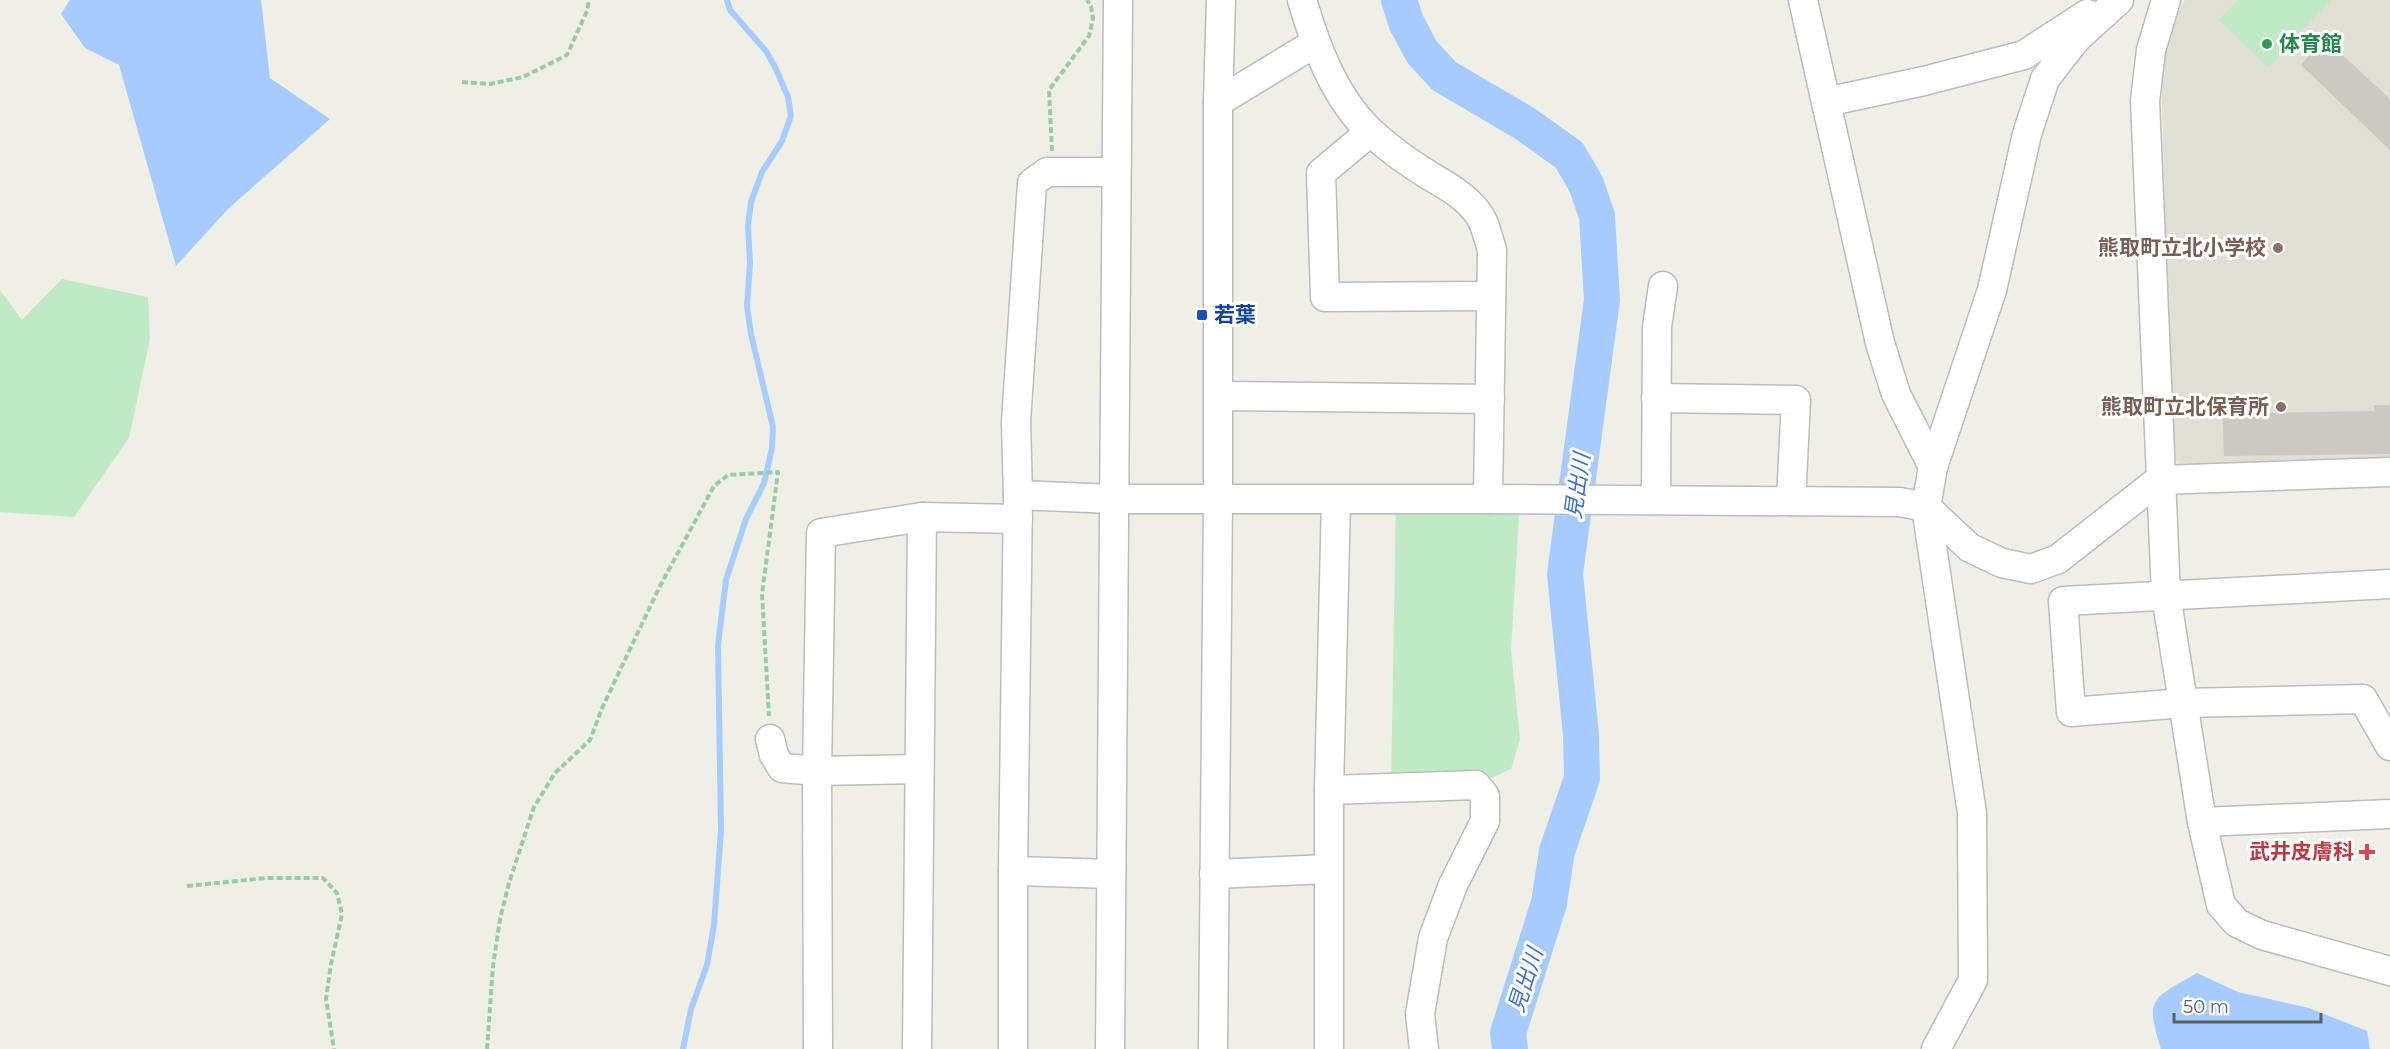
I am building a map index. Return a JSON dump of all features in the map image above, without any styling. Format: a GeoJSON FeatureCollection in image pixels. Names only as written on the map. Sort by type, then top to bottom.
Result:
{"type":"FeatureCollection","features":[{"type":"Feature","properties":{"kind":"street"},"geometry":{"type":"LineString","coordinates":[[1110,1049],[1118,0]]}},
{"type":"Feature","properties":{"kind":"street"},"geometry":{"type":"LineString","coordinates":[[1213,1049],[1218,498],[1218,102],[1221,0]]}},
{"type":"Feature","properties":{"kind":"street"},"geometry":{"type":"LineString","coordinates":[[1302,0],[1315,44],[1333,81],[1354,113],[1370,132],[1401,157],[1463,197],[1479,213],[1492,250],[1488,498]]}},
{"type":"Feature","properties":{"kind":"street"},"geometry":{"type":"LineString","coordinates":[[1803,0],[1880,343],[1896,394],[1933,467]]}},
{"type":"Feature","properties":{"kind":"street"},"geometry":{"type":"LineString","coordinates":[[2166,0],[2151,50],[2145,101],[2166,595],[2202,822],[2221,905],[2237,923],[2262,935],[2390,971]]}},
{"type":"Feature","properties":{"kind":"street"},"geometry":{"type":"LineString","coordinates":[[1826,102],[1924,81],[2024,55],[2083,16],[2114,3]]}},
{"type":"Feature","properties":{"kind":"street"},"geometry":{"type":"LineString","coordinates":[[1936,1049],[1972,980],[1972,813],[1926,507],[1933,467],[1992,290],[2027,134],[2045,79],[2077,38],[2114,3]]}},
{"type":"Feature","properties":{"kind":"street"},"geometry":{"type":"LineString","coordinates":[[1218,102],[1315,44]]}},
{"type":"Feature","properties":{"kind":"street"},"geometry":{"type":"LineString","coordinates":[[1370,132],[1321,173],[1325,297],[1491,296]]}},
{"type":"Feature","properties":{"kind":"street"},"geometry":{"type":"LineString","coordinates":[[1013,1049],[1018,507],[1016,422],[1032,183],[1047,172],[1116,172]]}},
{"type":"Feature","properties":{"kind":"street"},"geometry":{"type":"LineString","coordinates":[[1656,501],[1657,327],[1663,286]]}},
{"type":"Feature","properties":{"kind":"street"},"geometry":{"type":"LineString","coordinates":[[1218,396],[1490,399]]}},
{"type":"Feature","properties":{"kind":"street"},"geometry":{"type":"LineString","coordinates":[[1656,398],[1796,400],[1791,501]]}},
{"type":"Feature","properties":{"kind":"street"},"geometry":{"type":"LineString","coordinates":[[818,1049],[817,771],[821,533],[922,517],[1113,499],[1488,498],[1900,502],[1926,507],[1970,548],[2002,563],[2031,569],[2058,559],[2160,480],[2390,472]]}},
{"type":"Feature","properties":{"kind":"street"},"geometry":{"type":"LineString","coordinates":[[1329,1049],[1329,790],[1336,500]]}},
{"type":"Feature","properties":{"kind":"street"},"geometry":{"type":"LineString","coordinates":[[917,1049],[922,517]]}},
{"type":"Feature","properties":{"kind":"street"},"geometry":{"type":"LineString","coordinates":[[2390,584],[2063,602],[2071,712],[2184,703],[2363,699],[2390,746]]}},
{"type":"Feature","properties":{"kind":"street"},"geometry":{"type":"LineString","coordinates":[[770,739],[774,755],[782,768],[817,771],[920,769]]}},
{"type":"Feature","properties":{"kind":"street"},"geometry":{"type":"LineString","coordinates":[[1329,790],[1476,785],[1485,796],[1485,821],[1453,885],[1433,938],[1420,1014],[1424,1049]]}},
{"type":"Feature","properties":{"kind":"street"},"geometry":{"type":"LineString","coordinates":[[2202,822],[2390,814]]}},
{"type":"Feature","properties":{"kind":"street"},"geometry":{"type":"LineString","coordinates":[[1214,874],[1328,869]]}},
{"type":"Feature","properties":{"kind":"street"},"geometry":{"type":"LineString","coordinates":[[1013,871],[1111,874]]}},
{"type":"Feature","properties":{"kind":"path"},"geometry":{"type":"LineString","coordinates":[[462,82],[490,84],[523,77],[567,55],[587,11],[589,0]]}},
{"type":"Feature","properties":{"kind":"path"},"geometry":{"type":"LineString","coordinates":[[1053,172],[1049,90],[1089,36],[1093,19],[1091,6],[1087,0]]}},
{"type":"Feature","properties":{"kind":"path"},"geometry":{"type":"LineString","coordinates":[[487,1049],[493,966],[500,919],[509,883],[534,807],[555,773],[591,740],[603,706],[659,588],[714,486],[728,475],[778,472],[762,594],[770,739]]}},
{"type":"Feature","properties":{"kind":"path"},"geometry":{"type":"LineString","coordinates":[[187,886],[267,878],[323,878],[337,893],[342,914],[326,999],[334,1049]]}},
{"type":"Feature","properties":{"kind":"shaded area","name":"熊取町立北小学校"},"geometry":{"type":"Polygon","coordinates":[[[2185,0],[2390,0],[2390,459],[2190,464],[2180,463],[2174,459],[2161,70],[2175,18],[2185,0]]]}},
{"type":"Feature","properties":{"kind":"green space","name":"体育館"},"geometry":{"type":"Polygon","coordinates":[[[2238,0],[2331,0],[2268,68],[2219,20],[2238,0]]]}},
{"type":"Feature","properties":{"kind":"green space"},"geometry":{"type":"Polygon","coordinates":[[[62,279],[148,297],[150,339],[129,438],[74,517],[0,512],[0,290],[22,320],[62,279]]]}},
{"type":"Feature","properties":{"kind":"green space"},"geometry":{"type":"Polygon","coordinates":[[[1396,499],[1520,499],[1511,650],[1520,740],[1511,769],[1476,785],[1391,788],[1396,499]]]}},
{"type":"Feature","properties":{"kind":"water"},"geometry":{"type":"Polygon","coordinates":[[[70,0],[261,0],[270,78],[330,119],[229,208],[176,266],[119,65],[85,48],[61,14],[70,0]]]}},
{"type":"Feature","properties":{"kind":"water"},"geometry":{"type":"Polygon","coordinates":[[[2197,973],[2238,992],[2309,1008],[2367,1031],[2370,1049],[2161,1049],[2153,1018],[2156,1001],[2170,988],[2197,973]]]}},
{"type":"Feature","properties":{"kind":"building"},"geometry":{"type":"Polygon","coordinates":[[[2324,38],[2390,99],[2390,150],[2301,65],[2324,38]]]}},
{"type":"Feature","properties":{"kind":"building"},"geometry":{"type":"Polygon","coordinates":[[[2262,404],[2263,413],[2374,411],[2374,405],[2390,405],[2390,454],[2224,456],[2222,405],[2262,404]]]}},
{"type":"Feature","properties":{"kind":"waterway"},"geometry":{"type":"LineString","coordinates":[[683,1049],[691,1009],[707,965],[714,925],[721,830],[718,645],[726,580],[746,519],[764,483],[772,448],[773,427],[751,334],[747,306],[750,263],[748,226],[751,202],[762,172],[782,141],[791,116],[788,97],[775,67],[766,51],[730,10],[727,0]]}},
{"type":"Feature","properties":{"kind":"waterway","name":"見出川"},"geometry":{"type":"LineString","coordinates":[[1399,0],[1406,22],[1422,52],[1444,76],[1524,123],[1569,155],[1586,184],[1597,216],[1602,300],[1565,574],[1581,735],[1582,778],[1557,851],[1549,903],[1508,1033],[1510,1049]]}},
{"type":"Feature","properties":{"kind":"place","name":"体育館"},"geometry":{"type":"Point","coordinates":[2267,44]}},
{"type":"Feature","properties":{"kind":"place","name":"熊取町立北小学校"},"geometry":{"type":"Point","coordinates":[2278,248]}},
{"type":"Feature","properties":{"kind":"place","name":"若葉"},"geometry":{"type":"Point","coordinates":[1202,315]}},
{"type":"Feature","properties":{"kind":"place","name":"熊取町立北保育所"},"geometry":{"type":"Point","coordinates":[2281,407]}},
{"type":"Feature","properties":{"kind":"place","name":"武井皮膚科"},"geometry":{"type":"Point","coordinates":[2367,852]}}]}
